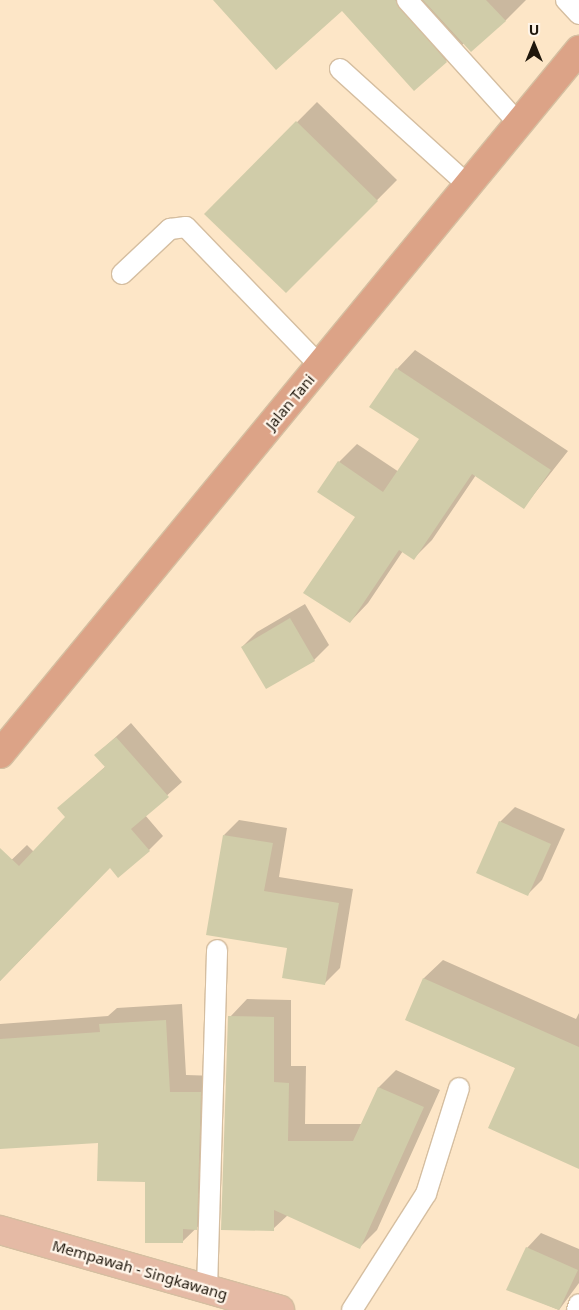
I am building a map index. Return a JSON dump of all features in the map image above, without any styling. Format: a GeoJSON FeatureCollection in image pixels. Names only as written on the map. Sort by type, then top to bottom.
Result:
{"type":"FeatureCollection","features":[{"type":"Feature","properties":{"kind":"highway","name":"Jalan Tani"},"geometry":{"type":"LineString","coordinates":[[0,754],[520,125],[579,50]]}},
{"type":"Feature","properties":{"kind":"main road","name":"Mempawah - Singkawang"},"geometry":{"type":"LineString","coordinates":[[0,1230],[280,1310]]}},
{"type":"Feature","properties":{"kind":"lane"},"geometry":{"type":"LineString","coordinates":[[406,0],[520,125]]}},
{"type":"Feature","properties":{"kind":"lane"},"geometry":{"type":"LineString","coordinates":[[566,0],[579,14]]}},
{"type":"Feature","properties":{"kind":"lane"},"geometry":{"type":"LineString","coordinates":[[340,69],[469,186]]}},
{"type":"Feature","properties":{"kind":"lane"},"geometry":{"type":"LineString","coordinates":[[122,274],[170,229],[186,227],[320,366]]}},
{"type":"Feature","properties":{"kind":"lane"},"geometry":{"type":"LineString","coordinates":[[207,1290],[217,950]]}},
{"type":"Feature","properties":{"kind":"lane"},"geometry":{"type":"LineString","coordinates":[[352,1310],[426,1194],[459,1088]]}},
{"type":"Feature","properties":{"kind":"lane"},"geometry":{"type":"LineString","coordinates":[[577,1310],[579,1304]]}},
{"type":"Feature","properties":{"kind":"building"},"geometry":{"type":"Polygon","coordinates":[[[213,0],[395,0],[447,62],[414,91],[342,11],[276,70],[213,0]]]}},
{"type":"Feature","properties":{"kind":"building"},"geometry":{"type":"Polygon","coordinates":[[[423,0],[486,0],[506,21],[471,52],[423,0]]]}},
{"type":"Feature","properties":{"kind":"building"},"geometry":{"type":"Polygon","coordinates":[[[296,121],[378,201],[286,293],[204,214],[296,121]]]}},
{"type":"Feature","properties":{"kind":"building"},"geometry":{"type":"Polygon","coordinates":[[[396,368],[551,470],[524,509],[472,474],[414,560],[399,550],[350,623],[303,593],[355,517],[317,492],[338,461],[383,492],[419,439],[369,407],[396,368]]]}},
{"type":"Feature","properties":{"kind":"building"},"geometry":{"type":"Polygon","coordinates":[[[290,618],[315,661],[266,689],[241,647],[290,618]]]}},
{"type":"Feature","properties":{"kind":"building"},"geometry":{"type":"Polygon","coordinates":[[[116,737],[169,797],[131,829],[150,851],[118,878],[110,868],[0,981],[0,848],[19,866],[65,817],[57,808],[105,767],[94,755],[116,737]]]}},
{"type":"Feature","properties":{"kind":"building"},"geometry":{"type":"Polygon","coordinates":[[[499,821],[551,844],[528,896],[476,873],[499,821]]]}},
{"type":"Feature","properties":{"kind":"building"},"geometry":{"type":"Polygon","coordinates":[[[223,835],[273,843],[264,891],[339,903],[325,985],[282,978],[287,948],[206,935],[223,835]]]}},
{"type":"Feature","properties":{"kind":"building"},"geometry":{"type":"Polygon","coordinates":[[[423,978],[579,1047],[579,1169],[488,1128],[515,1068],[405,1020],[423,978]]]}},
{"type":"Feature","properties":{"kind":"building"},"geometry":{"type":"Polygon","coordinates":[[[228,1016],[274,1017],[274,1082],[289,1083],[288,1141],[353,1141],[378,1087],[424,1107],[360,1249],[274,1210],[274,1231],[221,1230],[228,1016]]]}},
{"type":"Feature","properties":{"kind":"building"},"geometry":{"type":"Polygon","coordinates":[[[166,1020],[170,1092],[201,1092],[197,1230],[183,1229],[183,1243],[145,1243],[145,1182],[97,1181],[98,1143],[0,1149],[0,1039],[100,1032],[99,1024],[166,1020]]]}},
{"type":"Feature","properties":{"kind":"building"},"geometry":{"type":"Polygon","coordinates":[[[526,1247],[578,1270],[559,1310],[506,1290],[526,1247]]]}}]}
